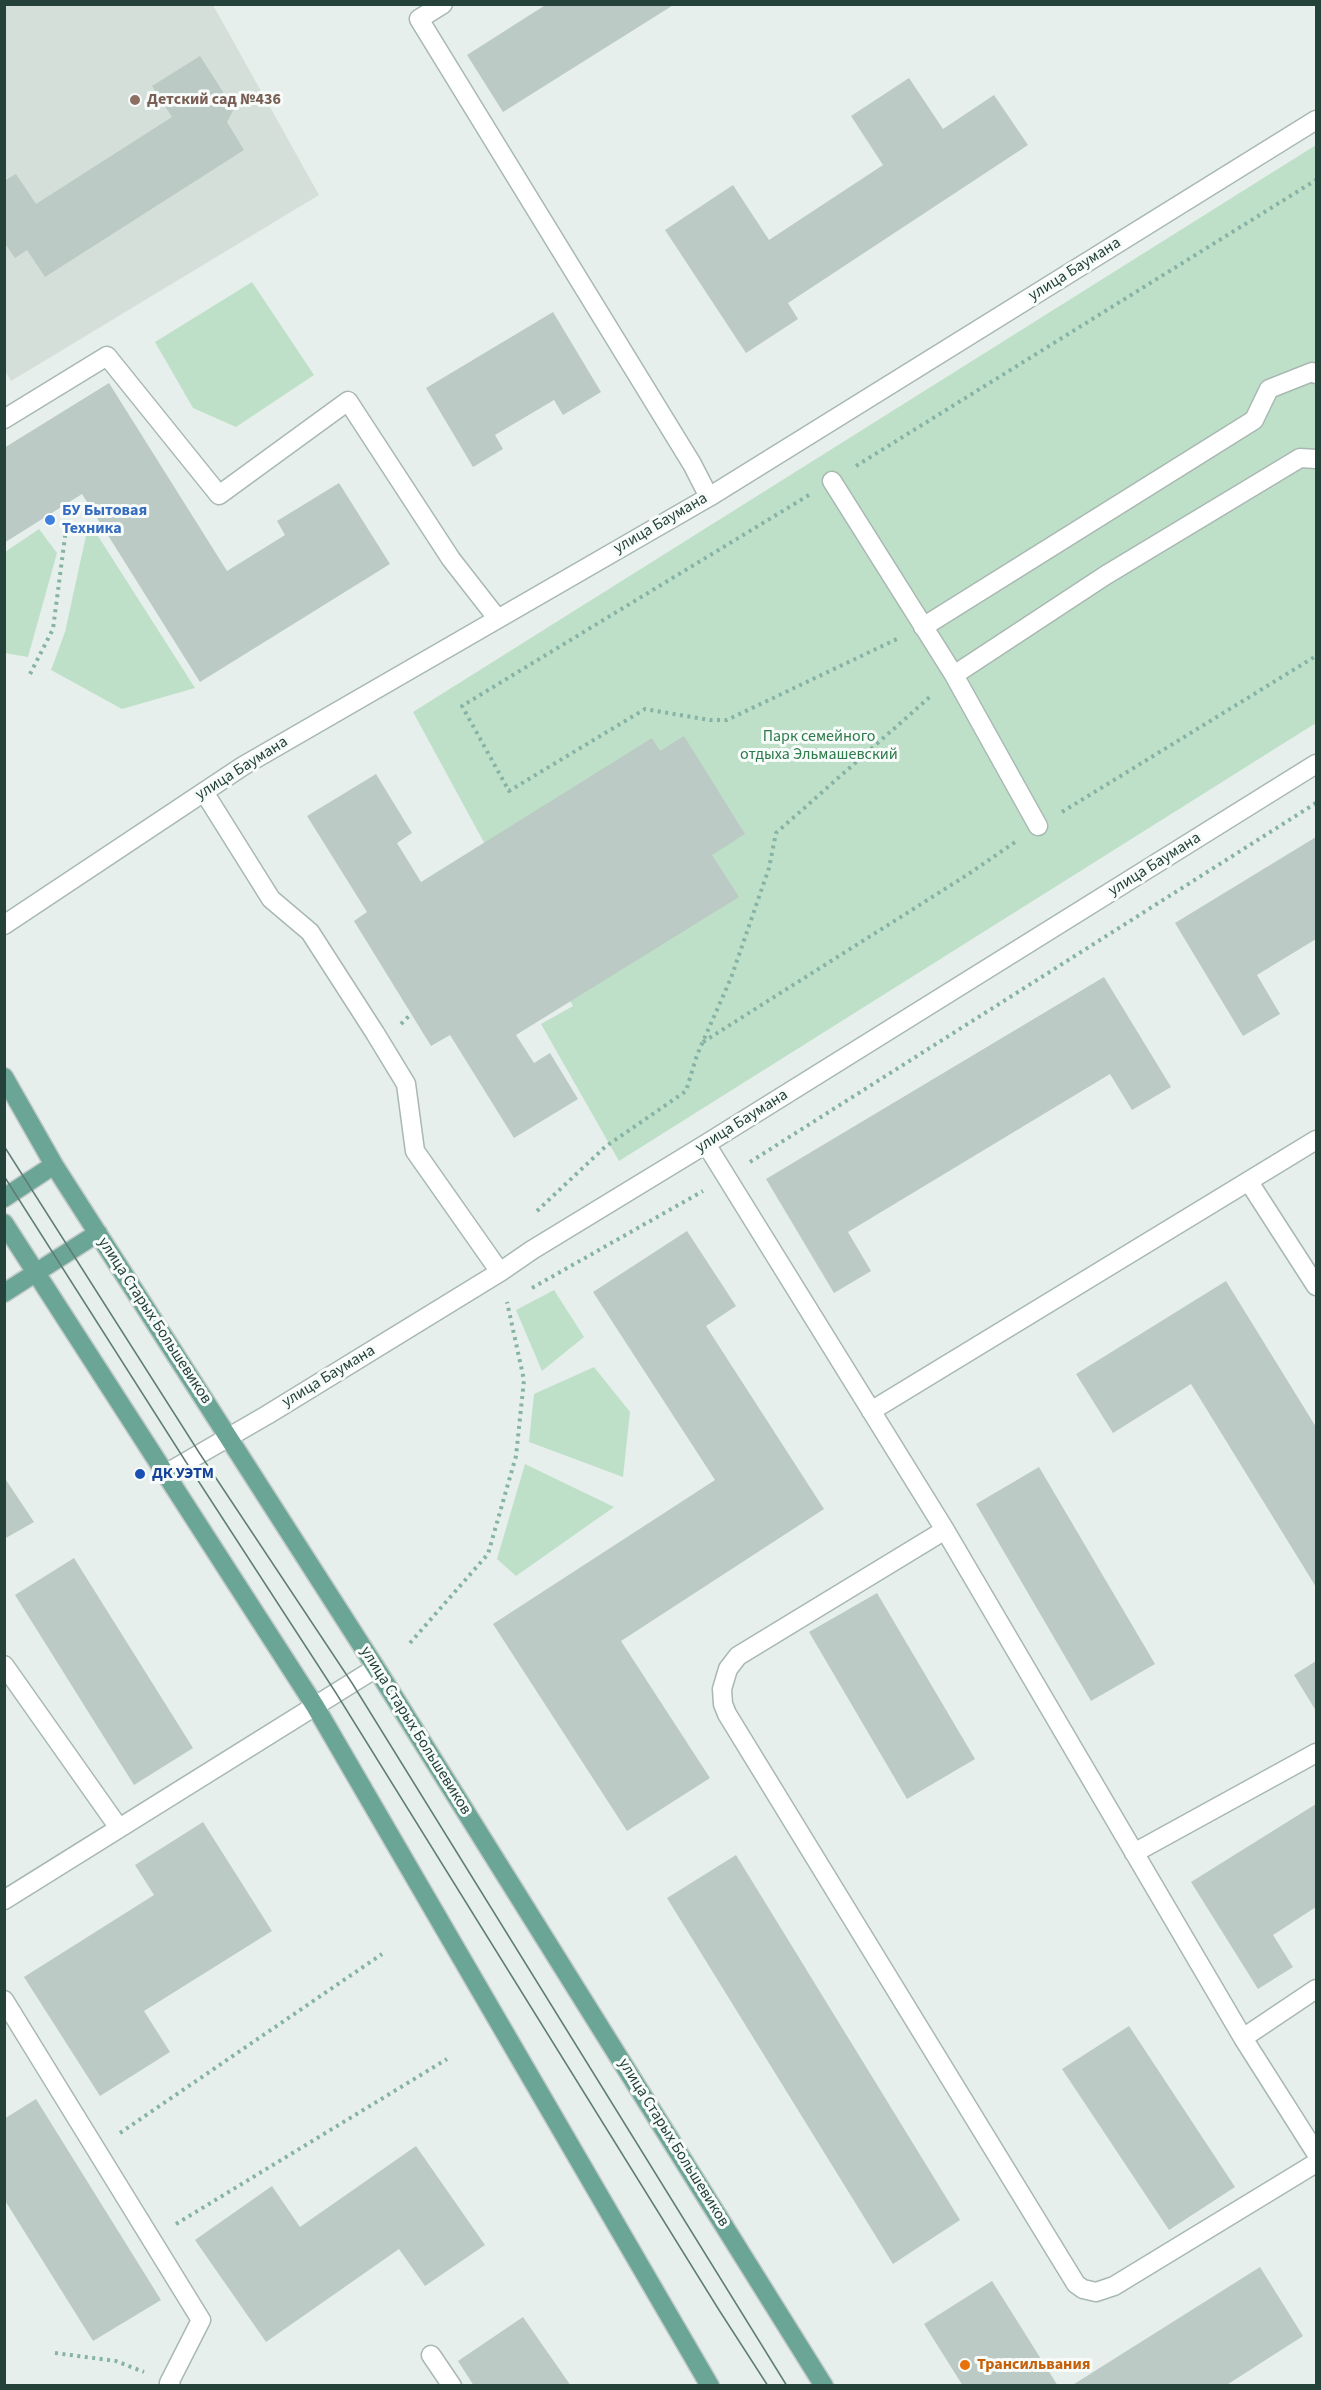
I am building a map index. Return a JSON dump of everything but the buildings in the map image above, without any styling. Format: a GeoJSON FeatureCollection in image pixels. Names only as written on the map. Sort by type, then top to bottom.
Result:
{"type":"FeatureCollection","features":[{"type":"Feature","properties":{"kind":"main road","name":"улица Старых Большевиков"},"geometry":{"type":"LineString","coordinates":[[4,1077],[54,1166],[376,1668],[824,2385]]}},
{"type":"Feature","properties":{"kind":"main road"},"geometry":{"type":"LineString","coordinates":[[4,1198],[54,1166]]}},
{"type":"Feature","properties":{"kind":"main road"},"geometry":{"type":"LineString","coordinates":[[4,1223],[315,1706],[710,2385]]}},
{"type":"Feature","properties":{"kind":"main road"},"geometry":{"type":"LineString","coordinates":[[4,1293],[98,1233]]}},
{"type":"Feature","properties":{"kind":"street"},"geometry":{"type":"LineString","coordinates":[[443,4],[419,19],[686,454],[709,497]]}},
{"type":"Feature","properties":{"kind":"street","name":"улица Баумана"},"geometry":{"type":"LineString","coordinates":[[4,925],[243,766],[709,497],[1317,120]]}},
{"type":"Feature","properties":{"kind":"street"},"geometry":{"type":"LineString","coordinates":[[4,419],[107,356],[219,495],[348,401],[451,559],[497,618]]}},
{"type":"Feature","properties":{"kind":"street"},"geometry":{"type":"LineString","coordinates":[[923,627],[1254,420],[1269,389],[1312,372],[1317,374]]}},
{"type":"Feature","properties":{"kind":"street"},"geometry":{"type":"LineString","coordinates":[[954,675],[1106,575],[1300,458],[1317,459]]}},
{"type":"Feature","properties":{"kind":"street"},"geometry":{"type":"LineString","coordinates":[[832,481],[954,675],[1038,826]]}},
{"type":"Feature","properties":{"kind":"street","name":"улица Баумана"},"geometry":{"type":"LineString","coordinates":[[165,1474],[500,1272],[1317,764]]}},
{"type":"Feature","properties":{"kind":"street"},"geometry":{"type":"LineString","coordinates":[[204,792],[271,899],[310,932],[375,1033],[406,1084],[414,1151],[500,1272]]}},
{"type":"Feature","properties":{"kind":"street"},"geometry":{"type":"LineString","coordinates":[[871,1411],[1317,1140]]}},
{"type":"Feature","properties":{"kind":"street"},"geometry":{"type":"LineString","coordinates":[[706,1144],[945,1530],[1243,2038],[1317,2153]]}},
{"type":"Feature","properties":{"kind":"street"},"geometry":{"type":"LineString","coordinates":[[1249,1182],[1317,1286]]}},
{"type":"Feature","properties":{"kind":"street"},"geometry":{"type":"LineString","coordinates":[[945,1530],[738,1656],[728,1669],[722,1689],[723,1704],[727,1714],[1076,2284],[1083,2289],[1096,2292],[1114,2286],[1317,2163]]}},
{"type":"Feature","properties":{"kind":"street"},"geometry":{"type":"LineString","coordinates":[[4,1665],[119,1828]]}},
{"type":"Feature","properties":{"kind":"street"},"geometry":{"type":"LineString","coordinates":[[4,1900],[376,1668]]}},
{"type":"Feature","properties":{"kind":"street"},"geometry":{"type":"LineString","coordinates":[[1134,1853],[1317,1753]]}},
{"type":"Feature","properties":{"kind":"street"},"geometry":{"type":"LineString","coordinates":[[1243,2038],[1317,1989]]}},
{"type":"Feature","properties":{"kind":"street"},"geometry":{"type":"LineString","coordinates":[[4,2000],[201,2320],[169,2383],[171,2385]]}},
{"type":"Feature","properties":{"kind":"street"},"geometry":{"type":"LineString","coordinates":[[431,2355],[452,2385]]}},
{"type":"Feature","properties":{"kind":"path"},"geometry":{"type":"LineString","coordinates":[[923,627],[727,720],[710,720],[645,709],[508,791],[462,706],[832,481],[1317,180]]}},
{"type":"Feature","properties":{"kind":"path"},"geometry":{"type":"LineString","coordinates":[[30,674],[53,629],[66,529]]}},
{"type":"Feature","properties":{"kind":"path"},"geometry":{"type":"LineString","coordinates":[[702,1043],[967,875],[1038,826],[1317,656]]}},
{"type":"Feature","properties":{"kind":"path"},"geometry":{"type":"LineString","coordinates":[[532,1250],[537,1211],[605,1147],[686,1090],[702,1043],[731,978],[762,889],[776,833],[954,675]]}},
{"type":"Feature","properties":{"kind":"path"},"geometry":{"type":"LineString","coordinates":[[526,1291],[727,1177],[1317,803]]}},
{"type":"Feature","properties":{"kind":"path"},"geometry":{"type":"LineString","coordinates":[[410,1643],[488,1554],[516,1456],[524,1380],[506,1303],[516,1297]]}},
{"type":"Feature","properties":{"kind":"path"},"geometry":{"type":"LineString","coordinates":[[96,2150],[382,1954]]}},
{"type":"Feature","properties":{"kind":"path"},"geometry":{"type":"LineString","coordinates":[[150,2240],[447,2059]]}},
{"type":"Feature","properties":{"kind":"path"},"geometry":{"type":"LineString","coordinates":[[55,2353],[116,2361]]}},
{"type":"Feature","properties":{"kind":"shaded area","name":"Детский сад №436"},"geometry":{"type":"Polygon","coordinates":[[[5,5],[213,5],[319,195],[11,381],[5,371],[5,5]]]}},
{"type":"Feature","properties":{"kind":"green space","name":"Парк семейного отдыха Эльмашевский"},"geometry":{"type":"Polygon","coordinates":[[[1316,145],[1316,723],[619,1161],[541,1024],[573,1006],[413,712],[1316,145]]]}},
{"type":"Feature","properties":{"kind":"green space"},"geometry":{"type":"Polygon","coordinates":[[[252,282],[314,375],[236,427],[193,408],[155,342],[252,282]]]}},
{"type":"Feature","properties":{"kind":"green space"},"geometry":{"type":"Polygon","coordinates":[[[89,522],[195,688],[122,709],[51,670],[65,632],[89,522]]]}},
{"type":"Feature","properties":{"kind":"green space"},"geometry":{"type":"Polygon","coordinates":[[[39,529],[57,553],[28,657],[5,653],[5,552],[39,529]]]}},
{"type":"Feature","properties":{"kind":"green space"},"geometry":{"type":"Polygon","coordinates":[[[554,1290],[584,1337],[542,1371],[516,1310],[554,1290]]]}},
{"type":"Feature","properties":{"kind":"green space"},"geometry":{"type":"Polygon","coordinates":[[[594,1367],[630,1412],[623,1477],[529,1442],[534,1394],[594,1367]]]}},
{"type":"Feature","properties":{"kind":"green space"},"geometry":{"type":"Polygon","coordinates":[[[525,1464],[614,1507],[516,1576],[497,1559],[525,1464]]]}},
{"type":"Feature","properties":{"kind":"tram line"},"geometry":{"type":"LineString","coordinates":[[4,1146],[200,1454],[352,1683],[787,2386]]}},
{"type":"Feature","properties":{"kind":"tram line"},"geometry":{"type":"LineString","coordinates":[[4,1176],[336,1693],[768,2386]]}},
{"type":"Feature","properties":{"kind":"place","name":"Детский сад №436"},"geometry":{"type":"Point","coordinates":[135,100]}},
{"type":"Feature","properties":{"kind":"place","name":"БУ Бытовая Техника"},"geometry":{"type":"Point","coordinates":[50,520]}},
{"type":"Feature","properties":{"kind":"place","name":"ДК УЭТМ"},"geometry":{"type":"Point","coordinates":[140,1474]}},
{"type":"Feature","properties":{"kind":"place","name":"Трансильвания"},"geometry":{"type":"Point","coordinates":[965,2365]}}]}
